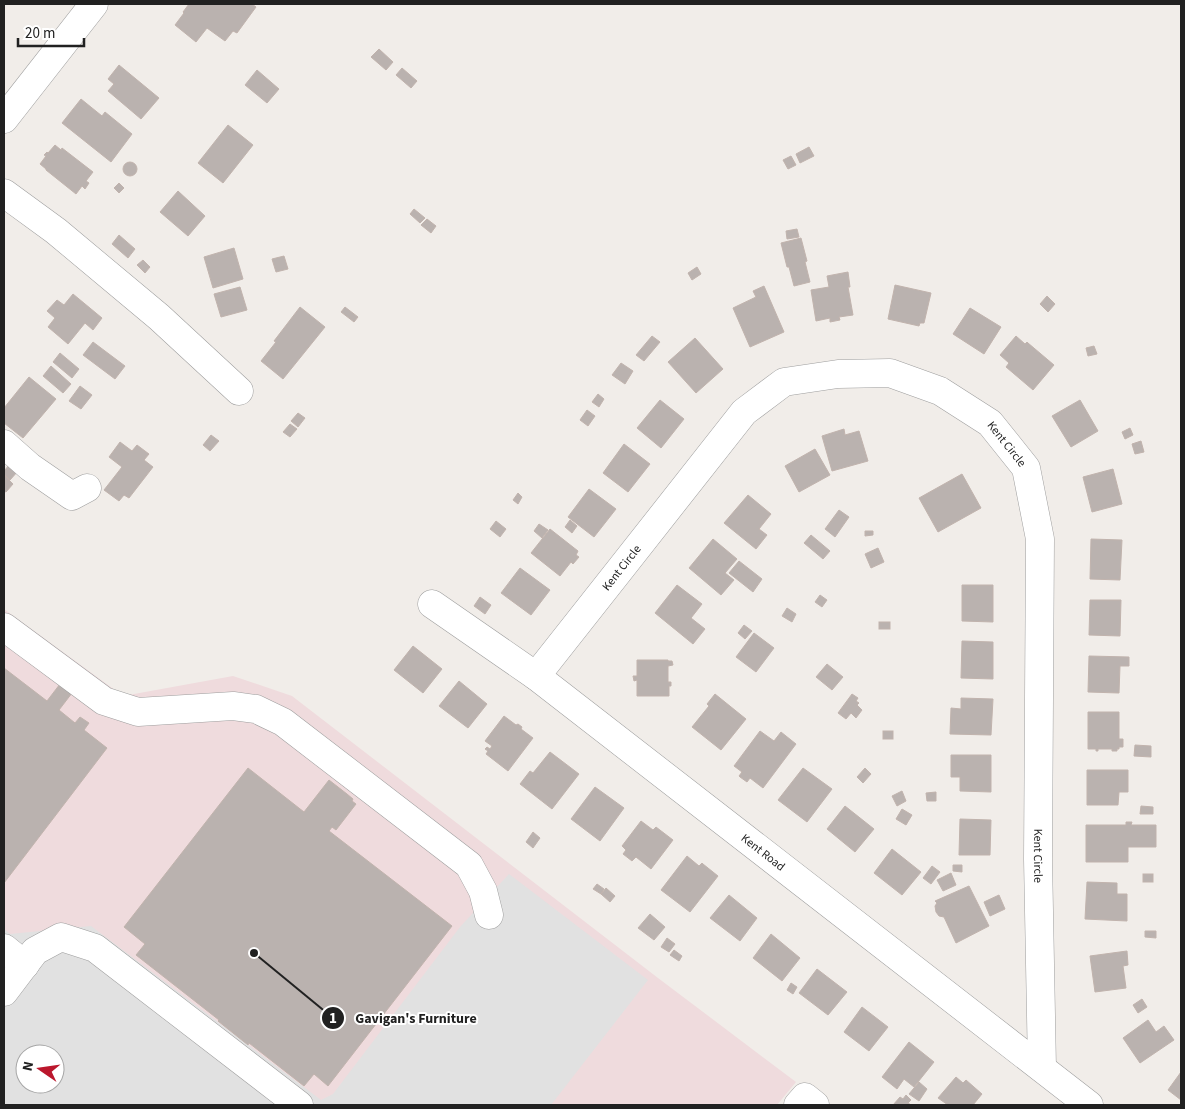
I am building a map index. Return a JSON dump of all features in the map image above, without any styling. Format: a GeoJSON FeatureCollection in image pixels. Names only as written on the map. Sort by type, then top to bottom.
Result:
{"type":"FeatureCollection","features":[{"type":"Feature","properties":{"kind":"street"},"geometry":{"type":"LineString","coordinates":[[4,119],[94,4]]}},
{"type":"Feature","properties":{"kind":"street"},"geometry":{"type":"LineString","coordinates":[[4,193],[56,231],[152,311],[239,391]]}},
{"type":"Feature","properties":{"kind":"street","name":"Kent Circle"},"geometry":{"type":"LineString","coordinates":[[536,676],[744,412],[784,382],[838,374],[890,373],[940,391],[990,423],[1026,468],[1040,538],[1038,860],[1042,1068]]}},
{"type":"Feature","properties":{"kind":"street"},"geometry":{"type":"LineString","coordinates":[[4,444],[30,467],[72,496],[87,488]]}},
{"type":"Feature","properties":{"kind":"street","name":"Kent Road"},"geometry":{"type":"LineString","coordinates":[[432,604],[536,676],[1090,1105]]}},
{"type":"Feature","properties":{"kind":"street"},"geometry":{"type":"LineString","coordinates":[[4,627],[104,701],[138,712],[233,706],[256,709],[283,722],[469,865],[484,891],[489,915]]}},
{"type":"Feature","properties":{"kind":"street"},"geometry":{"type":"LineString","coordinates":[[4,992],[14,957],[35,951],[61,937],[94,948],[299,1105]]}},
{"type":"Feature","properties":{"kind":"street"},"geometry":{"type":"LineString","coordinates":[[798,1105],[805,1097],[815,1105]]}},
{"type":"Feature","properties":{"kind":"shaded area"},"geometry":{"type":"Polygon","coordinates":[[[4,609],[123,696],[233,676],[292,696],[796,1082],[777,1105],[4,1105],[4,609]]]}},
{"type":"Feature","properties":{"kind":"shaded area"},"geometry":{"type":"Polygon","coordinates":[[[509,874],[648,980],[551,1105],[4,1105],[4,929],[10,934],[91,926],[321,1100],[333,1094],[460,927],[509,874]]]}},
{"type":"Feature","properties":{"kind":"building"},"geometry":{"type":"Polygon","coordinates":[[[189,4],[252,4],[256,7],[237,33],[233,31],[225,41],[207,28],[196,42],[175,25],[189,4]]]}},
{"type":"Feature","properties":{"kind":"building"},"geometry":{"type":"Polygon","coordinates":[[[379,49],[393,62],[386,70],[371,57],[379,49]]]}},
{"type":"Feature","properties":{"kind":"building"},"geometry":{"type":"Polygon","coordinates":[[[119,65],[159,98],[141,119],[108,91],[114,84],[108,79],[119,65]]]}},
{"type":"Feature","properties":{"kind":"building"},"geometry":{"type":"Polygon","coordinates":[[[402,68],[417,81],[411,88],[396,75],[402,68]]]}},
{"type":"Feature","properties":{"kind":"building"},"geometry":{"type":"Polygon","coordinates":[[[257,70],[279,89],[267,103],[245,85],[257,70]]]}},
{"type":"Feature","properties":{"kind":"building"},"geometry":{"type":"Polygon","coordinates":[[[81,99],[102,116],[105,112],[132,134],[111,162],[62,123],[81,99]]]}},
{"type":"Feature","properties":{"kind":"building"},"geometry":{"type":"Polygon","coordinates":[[[228,125],[253,145],[223,183],[198,163],[228,125]]]}},
{"type":"Feature","properties":{"kind":"building"},"geometry":{"type":"Polygon","coordinates":[[[55,145],[61,150],[62,148],[93,172],[86,181],[89,183],[85,189],[82,186],[76,194],[40,164],[46,156],[44,155],[55,145]]]}},
{"type":"Feature","properties":{"kind":"building"},"geometry":{"type":"Polygon","coordinates":[[[809,147],[814,156],[800,163],[796,154],[809,147]]]}},
{"type":"Feature","properties":{"kind":"building"},"geometry":{"type":"Polygon","coordinates":[[[791,156],[796,165],[788,169],[783,160],[791,156]]]}},
{"type":"Feature","properties":{"kind":"building"},"geometry":{"type":"Polygon","coordinates":[[[130,162],[135,164],[137,169],[135,174],[130,176],[125,174],[123,169],[125,164],[130,162]]]}},
{"type":"Feature","properties":{"kind":"building"},"geometry":{"type":"Polygon","coordinates":[[[119,183],[124,188],[119,193],[114,188],[119,183]]]}},
{"type":"Feature","properties":{"kind":"building"},"geometry":{"type":"Polygon","coordinates":[[[178,191],[205,216],[188,236],[160,212],[178,191]]]}},
{"type":"Feature","properties":{"kind":"building"},"geometry":{"type":"Polygon","coordinates":[[[414,209],[425,218],[420,223],[410,214],[414,209]]]}},
{"type":"Feature","properties":{"kind":"building"},"geometry":{"type":"Polygon","coordinates":[[[427,219],[436,226],[431,233],[421,225],[427,219]]]}},
{"type":"Feature","properties":{"kind":"building"},"geometry":{"type":"Polygon","coordinates":[[[797,229],[799,237],[787,239],[786,231],[797,229]]]}},
{"type":"Feature","properties":{"kind":"building"},"geometry":{"type":"Polygon","coordinates":[[[119,235],[135,249],[128,258],[112,244],[119,235]]]}},
{"type":"Feature","properties":{"kind":"building"},"geometry":{"type":"Polygon","coordinates":[[[801,238],[810,282],[794,286],[781,243],[801,238]]]}},
{"type":"Feature","properties":{"kind":"building"},"geometry":{"type":"Polygon","coordinates":[[[234,248],[243,279],[213,288],[204,257],[234,248]]]}},
{"type":"Feature","properties":{"kind":"building"},"geometry":{"type":"Polygon","coordinates":[[[284,256],[288,269],[276,272],[272,259],[284,256]]]}},
{"type":"Feature","properties":{"kind":"building"},"geometry":{"type":"Polygon","coordinates":[[[143,260],[150,267],[145,273],[137,265],[143,260]]]}},
{"type":"Feature","properties":{"kind":"building"},"geometry":{"type":"Polygon","coordinates":[[[697,267],[701,274],[692,280],[688,273],[697,267]]]}},
{"type":"Feature","properties":{"kind":"building"},"geometry":{"type":"Polygon","coordinates":[[[848,272],[850,287],[848,287],[853,315],[839,317],[840,320],[830,322],[830,318],[816,321],[811,290],[829,287],[827,276],[848,272]]]}},
{"type":"Feature","properties":{"kind":"building"},"geometry":{"type":"Polygon","coordinates":[[[895,285],[931,293],[924,323],[920,323],[919,326],[888,319],[895,285]]]}},
{"type":"Feature","properties":{"kind":"building"},"geometry":{"type":"Polygon","coordinates":[[[764,286],[784,332],[750,347],[733,308],[756,297],[753,291],[764,286]]]}},
{"type":"Feature","properties":{"kind":"building"},"geometry":{"type":"Polygon","coordinates":[[[240,287],[247,310],[221,317],[214,294],[240,287]]]}},
{"type":"Feature","properties":{"kind":"building"},"geometry":{"type":"Polygon","coordinates":[[[73,294],[102,318],[93,330],[85,323],[68,344],[48,327],[55,318],[47,311],[57,300],[64,305],[73,294]]]}},
{"type":"Feature","properties":{"kind":"building"},"geometry":{"type":"Polygon","coordinates":[[[1047,296],[1055,304],[1048,312],[1040,304],[1047,296]]]}},
{"type":"Feature","properties":{"kind":"building"},"geometry":{"type":"Polygon","coordinates":[[[300,307],[325,327],[283,379],[261,361],[300,307]]]}},
{"type":"Feature","properties":{"kind":"building"},"geometry":{"type":"Polygon","coordinates":[[[345,307],[358,317],[354,322],[341,312],[345,307]]]}},
{"type":"Feature","properties":{"kind":"building"},"geometry":{"type":"Polygon","coordinates":[[[970,308],[1001,327],[984,354],[953,334],[970,308]]]}},
{"type":"Feature","properties":{"kind":"building"},"geometry":{"type":"Polygon","coordinates":[[[652,336],[660,342],[644,361],[636,355],[652,336]]]}},
{"type":"Feature","properties":{"kind":"building"},"geometry":{"type":"Polygon","coordinates":[[[1016,336],[1025,344],[1027,342],[1054,365],[1033,390],[1006,367],[1009,363],[1000,355],[1016,336]]]}},
{"type":"Feature","properties":{"kind":"building"},"geometry":{"type":"Polygon","coordinates":[[[695,338],[723,369],[696,393],[668,362],[695,338]]]}},
{"type":"Feature","properties":{"kind":"building"},"geometry":{"type":"Polygon","coordinates":[[[93,342],[125,366],[115,379],[83,355],[93,342]]]}},
{"type":"Feature","properties":{"kind":"building"},"geometry":{"type":"Polygon","coordinates":[[[1094,346],[1097,354],[1088,356],[1086,348],[1094,346]]]}},
{"type":"Feature","properties":{"kind":"building"},"geometry":{"type":"Polygon","coordinates":[[[60,353],[79,369],[72,378],[53,362],[60,353]]]}},
{"type":"Feature","properties":{"kind":"building"},"geometry":{"type":"Polygon","coordinates":[[[621,363],[633,371],[625,384],[612,375],[621,363]]]}},
{"type":"Feature","properties":{"kind":"building"},"geometry":{"type":"Polygon","coordinates":[[[51,366],[71,384],[63,393],[43,376],[51,366]]]}},
{"type":"Feature","properties":{"kind":"building"},"geometry":{"type":"Polygon","coordinates":[[[29,377],[56,399],[23,438],[4,423],[4,408],[29,377]]]}},
{"type":"Feature","properties":{"kind":"building"},"geometry":{"type":"Polygon","coordinates":[[[80,386],[92,395],[81,409],[69,401],[80,386]]]}},
{"type":"Feature","properties":{"kind":"building"},"geometry":{"type":"Polygon","coordinates":[[[598,394],[604,399],[599,407],[592,402],[598,394]]]}},
{"type":"Feature","properties":{"kind":"building"},"geometry":{"type":"Polygon","coordinates":[[[660,400],[684,419],[661,448],[637,428],[660,400]]]}},
{"type":"Feature","properties":{"kind":"building"},"geometry":{"type":"Polygon","coordinates":[[[1080,400],[1098,431],[1071,447],[1052,416],[1080,400]]]}},
{"type":"Feature","properties":{"kind":"building"},"geometry":{"type":"Polygon","coordinates":[[[587,410],[595,416],[588,426],[580,420],[587,410]]]}},
{"type":"Feature","properties":{"kind":"building"},"geometry":{"type":"Polygon","coordinates":[[[298,413],[305,418],[298,427],[291,421],[298,413]]]}},
{"type":"Feature","properties":{"kind":"building"},"geometry":{"type":"Polygon","coordinates":[[[290,424],[297,429],[290,437],[283,432],[290,424]]]}},
{"type":"Feature","properties":{"kind":"building"},"geometry":{"type":"Polygon","coordinates":[[[1130,428],[1133,435],[1125,439],[1122,432],[1130,428]]]}},
{"type":"Feature","properties":{"kind":"building"},"geometry":{"type":"Polygon","coordinates":[[[844,429],[845,435],[859,431],[868,461],[832,471],[822,436],[844,429]]]}},
{"type":"Feature","properties":{"kind":"building"},"geometry":{"type":"Polygon","coordinates":[[[211,435],[219,441],[210,451],[203,445],[211,435]]]}},
{"type":"Feature","properties":{"kind":"building"},"geometry":{"type":"Polygon","coordinates":[[[1141,441],[1144,452],[1135,454],[1132,444],[1141,441]]]}},
{"type":"Feature","properties":{"kind":"building"},"geometry":{"type":"Polygon","coordinates":[[[120,442],[132,451],[137,445],[149,454],[144,460],[153,467],[129,498],[124,495],[119,501],[104,490],[122,467],[109,457],[120,442]]]}},
{"type":"Feature","properties":{"kind":"building"},"geometry":{"type":"Polygon","coordinates":[[[624,444],[650,464],[628,492],[603,473],[624,444]]]}},
{"type":"Feature","properties":{"kind":"building"},"geometry":{"type":"Polygon","coordinates":[[[815,449],[830,475],[799,492],[785,466],[815,449]]]}},
{"type":"Feature","properties":{"kind":"building"},"geometry":{"type":"Polygon","coordinates":[[[10,464],[18,471],[10,480],[4,474],[4,471],[10,464]]]}},
{"type":"Feature","properties":{"kind":"building"},"geometry":{"type":"Polygon","coordinates":[[[1113,469],[1122,504],[1092,512],[1083,477],[1113,469]]]}},
{"type":"Feature","properties":{"kind":"building"},"geometry":{"type":"Polygon","coordinates":[[[962,474],[981,508],[938,532],[919,498],[962,474]]]}},
{"type":"Feature","properties":{"kind":"building"},"geometry":{"type":"Polygon","coordinates":[[[4,475],[13,484],[6,492],[4,491],[4,475]]]}},
{"type":"Feature","properties":{"kind":"building"},"geometry":{"type":"Polygon","coordinates":[[[589,489],[616,509],[594,537],[568,517],[589,489]]]}},
{"type":"Feature","properties":{"kind":"building"},"geometry":{"type":"Polygon","coordinates":[[[518,493],[522,497],[518,504],[513,500],[518,493]]]}},
{"type":"Feature","properties":{"kind":"building"},"geometry":{"type":"Polygon","coordinates":[[[748,495],[771,514],[759,529],[767,535],[756,549],[724,523],[748,495]]]}},
{"type":"Feature","properties":{"kind":"building"},"geometry":{"type":"Polygon","coordinates":[[[839,510],[849,517],[835,537],[825,529],[839,510]]]}},
{"type":"Feature","properties":{"kind":"building"},"geometry":{"type":"Polygon","coordinates":[[[570,520],[577,526],[572,533],[565,527],[570,520]]]}},
{"type":"Feature","properties":{"kind":"building"},"geometry":{"type":"Polygon","coordinates":[[[496,521],[506,529],[500,537],[490,529],[496,521]]]}},
{"type":"Feature","properties":{"kind":"building"},"geometry":{"type":"Polygon","coordinates":[[[539,524],[548,530],[542,538],[534,531],[539,524]]]}},
{"type":"Feature","properties":{"kind":"building"},"geometry":{"type":"Polygon","coordinates":[[[550,529],[578,551],[576,555],[579,557],[573,564],[571,562],[560,576],[531,553],[550,529]]]}},
{"type":"Feature","properties":{"kind":"building"},"geometry":{"type":"Polygon","coordinates":[[[865,531],[873,531],[873,535],[865,536],[865,531]]]}},
{"type":"Feature","properties":{"kind":"building"},"geometry":{"type":"Polygon","coordinates":[[[811,535],[830,551],[823,559],[804,543],[811,535]]]}},
{"type":"Feature","properties":{"kind":"building"},"geometry":{"type":"Polygon","coordinates":[[[713,539],[737,559],[725,573],[734,580],[721,595],[689,568],[713,539]]]}},
{"type":"Feature","properties":{"kind":"building"},"geometry":{"type":"Polygon","coordinates":[[[1091,539],[1122,540],[1120,580],[1090,579],[1091,539]]]}},
{"type":"Feature","properties":{"kind":"building"},"geometry":{"type":"Polygon","coordinates":[[[878,548],[884,562],[871,568],[865,554],[878,548]]]}},
{"type":"Feature","properties":{"kind":"building"},"geometry":{"type":"Polygon","coordinates":[[[739,561],[762,579],[753,592],[729,573],[739,561]]]}},
{"type":"Feature","properties":{"kind":"building"},"geometry":{"type":"Polygon","coordinates":[[[520,568],[550,590],[531,615],[501,593],[520,568]]]}},
{"type":"Feature","properties":{"kind":"building"},"geometry":{"type":"Polygon","coordinates":[[[677,585],[702,604],[691,618],[705,629],[693,644],[655,613],[677,585]]]}},
{"type":"Feature","properties":{"kind":"building"},"geometry":{"type":"Polygon","coordinates":[[[962,585],[993,585],[993,622],[962,621],[962,585]]]}},
{"type":"Feature","properties":{"kind":"building"},"geometry":{"type":"Polygon","coordinates":[[[820,595],[827,600],[822,607],[815,602],[820,595]]]}},
{"type":"Feature","properties":{"kind":"building"},"geometry":{"type":"Polygon","coordinates":[[[480,597],[491,605],[485,614],[474,606],[480,597]]]}},
{"type":"Feature","properties":{"kind":"building"},"geometry":{"type":"Polygon","coordinates":[[[1090,600],[1121,600],[1120,636],[1089,635],[1090,600]]]}},
{"type":"Feature","properties":{"kind":"building"},"geometry":{"type":"Polygon","coordinates":[[[787,608],[796,614],[792,622],[782,616],[787,608]]]}},
{"type":"Feature","properties":{"kind":"building"},"geometry":{"type":"Polygon","coordinates":[[[879,622],[890,622],[890,629],[879,629],[879,622]]]}},
{"type":"Feature","properties":{"kind":"building"},"geometry":{"type":"Polygon","coordinates":[[[744,625],[752,631],[745,639],[738,633],[744,625]]]}},
{"type":"Feature","properties":{"kind":"building"},"geometry":{"type":"Polygon","coordinates":[[[754,633],[774,648],[756,672],[736,657],[754,633]]]}},
{"type":"Feature","properties":{"kind":"building"},"geometry":{"type":"Polygon","coordinates":[[[962,641],[993,642],[993,679],[961,678],[962,641]]]}},
{"type":"Feature","properties":{"kind":"building"},"geometry":{"type":"Polygon","coordinates":[[[413,646],[442,669],[423,693],[394,670],[413,646]]]}},
{"type":"Feature","properties":{"kind":"building"},"geometry":{"type":"Polygon","coordinates":[[[1089,656],[1129,657],[1129,666],[1120,666],[1119,693],[1088,692],[1089,656]]]}},
{"type":"Feature","properties":{"kind":"building"},"geometry":{"type":"Polygon","coordinates":[[[637,660],[672,661],[673,665],[668,666],[668,682],[671,682],[669,696],[637,696],[637,680],[634,681],[633,676],[637,676],[637,660]]]}},
{"type":"Feature","properties":{"kind":"building"},"geometry":{"type":"Polygon","coordinates":[[[827,664],[843,677],[832,690],[816,677],[827,664]]]}},
{"type":"Feature","properties":{"kind":"building"},"geometry":{"type":"Polygon","coordinates":[[[4,668],[47,701],[60,684],[72,693],[59,710],[75,723],[80,717],[89,723],[84,730],[107,748],[4,883],[4,668]]]}},
{"type":"Feature","properties":{"kind":"building"},"geometry":{"type":"Polygon","coordinates":[[[459,681],[487,704],[468,728],[439,706],[459,681]]]}},
{"type":"Feature","properties":{"kind":"building"},"geometry":{"type":"Polygon","coordinates":[[[715,694],[746,719],[721,750],[692,727],[709,706],[707,704],[715,694]]]}},
{"type":"Feature","properties":{"kind":"building"},"geometry":{"type":"Polygon","coordinates":[[[852,694],[858,698],[856,701],[859,703],[857,705],[862,710],[856,718],[851,713],[846,719],[838,713],[852,694]]]}},
{"type":"Feature","properties":{"kind":"building"},"geometry":{"type":"Polygon","coordinates":[[[961,698],[993,699],[991,735],[950,734],[951,708],[961,709],[961,698]]]}},
{"type":"Feature","properties":{"kind":"building"},"geometry":{"type":"Polygon","coordinates":[[[1088,712],[1119,712],[1119,739],[1123,739],[1123,747],[1119,747],[1117,751],[1112,751],[1112,749],[1098,749],[1096,751],[1096,749],[1088,749],[1088,712]]]}},
{"type":"Feature","properties":{"kind":"building"},"geometry":{"type":"Polygon","coordinates":[[[504,716],[522,727],[521,729],[533,738],[508,771],[486,754],[488,751],[485,749],[487,747],[490,749],[492,746],[485,741],[504,716]]]}},
{"type":"Feature","properties":{"kind":"building"},"geometry":{"type":"Polygon","coordinates":[[[760,731],[774,741],[781,732],[796,744],[763,788],[750,778],[747,782],[740,777],[742,772],[734,766],[760,731]]]}},
{"type":"Feature","properties":{"kind":"building"},"geometry":{"type":"Polygon","coordinates":[[[883,731],[893,731],[893,739],[883,739],[883,731]]]}},
{"type":"Feature","properties":{"kind":"building"},"geometry":{"type":"Polygon","coordinates":[[[1135,745],[1151,746],[1151,757],[1134,756],[1135,745]]]}},
{"type":"Feature","properties":{"kind":"building"},"geometry":{"type":"Polygon","coordinates":[[[550,752],[579,774],[552,809],[520,784],[530,771],[533,773],[550,752]]]}},
{"type":"Feature","properties":{"kind":"building"},"geometry":{"type":"Polygon","coordinates":[[[951,755],[991,755],[991,792],[960,791],[960,777],[951,777],[951,755]]]}},
{"type":"Feature","properties":{"kind":"building"},"geometry":{"type":"Polygon","coordinates":[[[248,768],[304,812],[329,780],[353,799],[352,801],[356,804],[336,830],[332,827],[329,831],[452,926],[328,1086],[314,1074],[304,1086],[249,1043],[248,1045],[136,955],[145,944],[124,927],[248,768]]]}},
{"type":"Feature","properties":{"kind":"building"},"geometry":{"type":"Polygon","coordinates":[[[803,768],[832,789],[807,822],[778,800],[803,768]]]}},
{"type":"Feature","properties":{"kind":"building"},"geometry":{"type":"Polygon","coordinates":[[[865,768],[871,774],[863,783],[857,777],[865,768]]]}},
{"type":"Feature","properties":{"kind":"building"},"geometry":{"type":"Polygon","coordinates":[[[1087,770],[1128,770],[1128,792],[1119,792],[1118,805],[1087,805],[1087,770]]]}},
{"type":"Feature","properties":{"kind":"building"},"geometry":{"type":"Polygon","coordinates":[[[595,787],[624,808],[600,841],[571,819],[595,787]]]}},
{"type":"Feature","properties":{"kind":"building"},"geometry":{"type":"Polygon","coordinates":[[[902,791],[906,801],[897,806],[892,796],[902,791]]]}},
{"type":"Feature","properties":{"kind":"building"},"geometry":{"type":"Polygon","coordinates":[[[936,792],[936,801],[927,801],[926,793],[936,792]]]}},
{"type":"Feature","properties":{"kind":"building"},"geometry":{"type":"Polygon","coordinates":[[[845,806],[874,829],[855,852],[827,829],[845,806]]]}},
{"type":"Feature","properties":{"kind":"building"},"geometry":{"type":"Polygon","coordinates":[[[1141,806],[1153,807],[1153,814],[1140,814],[1141,806]]]}},
{"type":"Feature","properties":{"kind":"building"},"geometry":{"type":"Polygon","coordinates":[[[902,809],[912,815],[906,825],[896,819],[902,809]]]}},
{"type":"Feature","properties":{"kind":"building"},"geometry":{"type":"Polygon","coordinates":[[[960,819],[991,820],[990,855],[959,855],[960,819]]]}},
{"type":"Feature","properties":{"kind":"building"},"geometry":{"type":"Polygon","coordinates":[[[641,821],[653,830],[656,827],[673,840],[651,869],[636,857],[632,861],[623,854],[626,850],[622,846],[641,821]]]}},
{"type":"Feature","properties":{"kind":"building"},"geometry":{"type":"Polygon","coordinates":[[[1126,822],[1132,822],[1131,825],[1156,825],[1156,847],[1128,847],[1128,862],[1086,862],[1086,825],[1126,825],[1126,822]]]}},
{"type":"Feature","properties":{"kind":"building"},"geometry":{"type":"Polygon","coordinates":[[[533,832],[540,838],[533,848],[526,842],[533,832]]]}},
{"type":"Feature","properties":{"kind":"building"},"geometry":{"type":"Polygon","coordinates":[[[892,849],[921,872],[902,895],[874,873],[892,849]]]}},
{"type":"Feature","properties":{"kind":"building"},"geometry":{"type":"Polygon","coordinates":[[[687,856],[699,866],[702,863],[718,876],[690,912],[661,890],[687,856]]]}},
{"type":"Feature","properties":{"kind":"building"},"geometry":{"type":"Polygon","coordinates":[[[953,865],[962,865],[962,872],[953,871],[953,865]]]}},
{"type":"Feature","properties":{"kind":"building"},"geometry":{"type":"Polygon","coordinates":[[[932,866],[940,872],[931,884],[923,878],[932,866]]]}},
{"type":"Feature","properties":{"kind":"building"},"geometry":{"type":"Polygon","coordinates":[[[951,873],[956,885],[943,891],[937,880],[951,873]]]}},
{"type":"Feature","properties":{"kind":"building"},"geometry":{"type":"Polygon","coordinates":[[[1143,874],[1153,874],[1153,882],[1143,882],[1143,874]]]}},
{"type":"Feature","properties":{"kind":"building"},"geometry":{"type":"Polygon","coordinates":[[[1087,882],[1117,883],[1117,894],[1127,894],[1127,921],[1085,919],[1087,882]]]}},
{"type":"Feature","properties":{"kind":"building"},"geometry":{"type":"Polygon","coordinates":[[[597,884],[604,889],[601,894],[593,889],[597,884]]]}},
{"type":"Feature","properties":{"kind":"building"},"geometry":{"type":"Polygon","coordinates":[[[969,886],[989,926],[956,943],[944,917],[939,916],[936,912],[935,906],[937,903],[935,901],[969,886]]]}},
{"type":"Feature","properties":{"kind":"building"},"geometry":{"type":"Polygon","coordinates":[[[606,888],[615,896],[610,902],[601,894],[606,888]]]}},
{"type":"Feature","properties":{"kind":"building"},"geometry":{"type":"Polygon","coordinates":[[[729,895],[757,918],[740,941],[710,918],[729,895]]]}},
{"type":"Feature","properties":{"kind":"building"},"geometry":{"type":"Polygon","coordinates":[[[999,895],[1005,909],[990,916],[984,902],[999,895]]]}},
{"type":"Feature","properties":{"kind":"building"},"geometry":{"type":"Polygon","coordinates":[[[650,914],[665,927],[654,940],[638,928],[650,914]]]}},
{"type":"Feature","properties":{"kind":"building"},"geometry":{"type":"Polygon","coordinates":[[[1145,931],[1156,931],[1156,938],[1145,937],[1145,931]]]}},
{"type":"Feature","properties":{"kind":"building"},"geometry":{"type":"Polygon","coordinates":[[[771,934],[800,958],[782,981],[753,958],[771,934]]]}},
{"type":"Feature","properties":{"kind":"building"},"geometry":{"type":"Polygon","coordinates":[[[667,938],[675,944],[669,952],[661,947],[667,938]]]}},
{"type":"Feature","properties":{"kind":"building"},"geometry":{"type":"Polygon","coordinates":[[[674,950],[682,956],[679,961],[670,955],[674,950]]]}},
{"type":"Feature","properties":{"kind":"building"},"geometry":{"type":"Polygon","coordinates":[[[1127,951],[1128,965],[1123,966],[1126,988],[1095,992],[1090,956],[1127,951]]]}},
{"type":"Feature","properties":{"kind":"building"},"geometry":{"type":"Polygon","coordinates":[[[817,969],[847,992],[828,1015],[799,993],[817,969]]]}},
{"type":"Feature","properties":{"kind":"building"},"geometry":{"type":"Polygon","coordinates":[[[791,983],[797,987],[793,994],[787,990],[791,983]]]}},
{"type":"Feature","properties":{"kind":"building"},"geometry":{"type":"Polygon","coordinates":[[[1142,999],[1147,1007],[1138,1013],[1133,1005],[1142,999]]]}},
{"type":"Feature","properties":{"kind":"building"},"geometry":{"type":"Polygon","coordinates":[[[862,1007],[888,1027],[869,1051],[844,1032],[862,1007]]]}},
{"type":"Feature","properties":{"kind":"building"},"geometry":{"type":"Polygon","coordinates":[[[1148,1020],[1156,1032],[1164,1026],[1174,1040],[1140,1063],[1123,1038],[1148,1020]]]}},
{"type":"Feature","properties":{"kind":"building"},"geometry":{"type":"Polygon","coordinates":[[[909,1042],[934,1062],[914,1087],[904,1079],[897,1089],[882,1077],[909,1042]]]}},
{"type":"Feature","properties":{"kind":"building"},"geometry":{"type":"Polygon","coordinates":[[[1181,1072],[1181,1100],[1168,1090],[1181,1072]]]}},
{"type":"Feature","properties":{"kind":"building"},"geometry":{"type":"Polygon","coordinates":[[[956,1077],[963,1083],[966,1080],[982,1094],[973,1105],[948,1105],[938,1098],[956,1077]]]}},
{"type":"Feature","properties":{"kind":"building"},"geometry":{"type":"Polygon","coordinates":[[[919,1082],[927,1089],[919,1101],[909,1094],[919,1082]]]}},
{"type":"Feature","properties":{"kind":"building"},"geometry":{"type":"Polygon","coordinates":[[[906,1095],[911,1100],[908,1103],[911,1105],[893,1105],[900,1097],[903,1099],[906,1095]]]}},
{"type":"Feature","properties":{"kind":"place","name":"Gavigan's Furniture"},"geometry":{"type":"Point","coordinates":[254,953]}}]}
